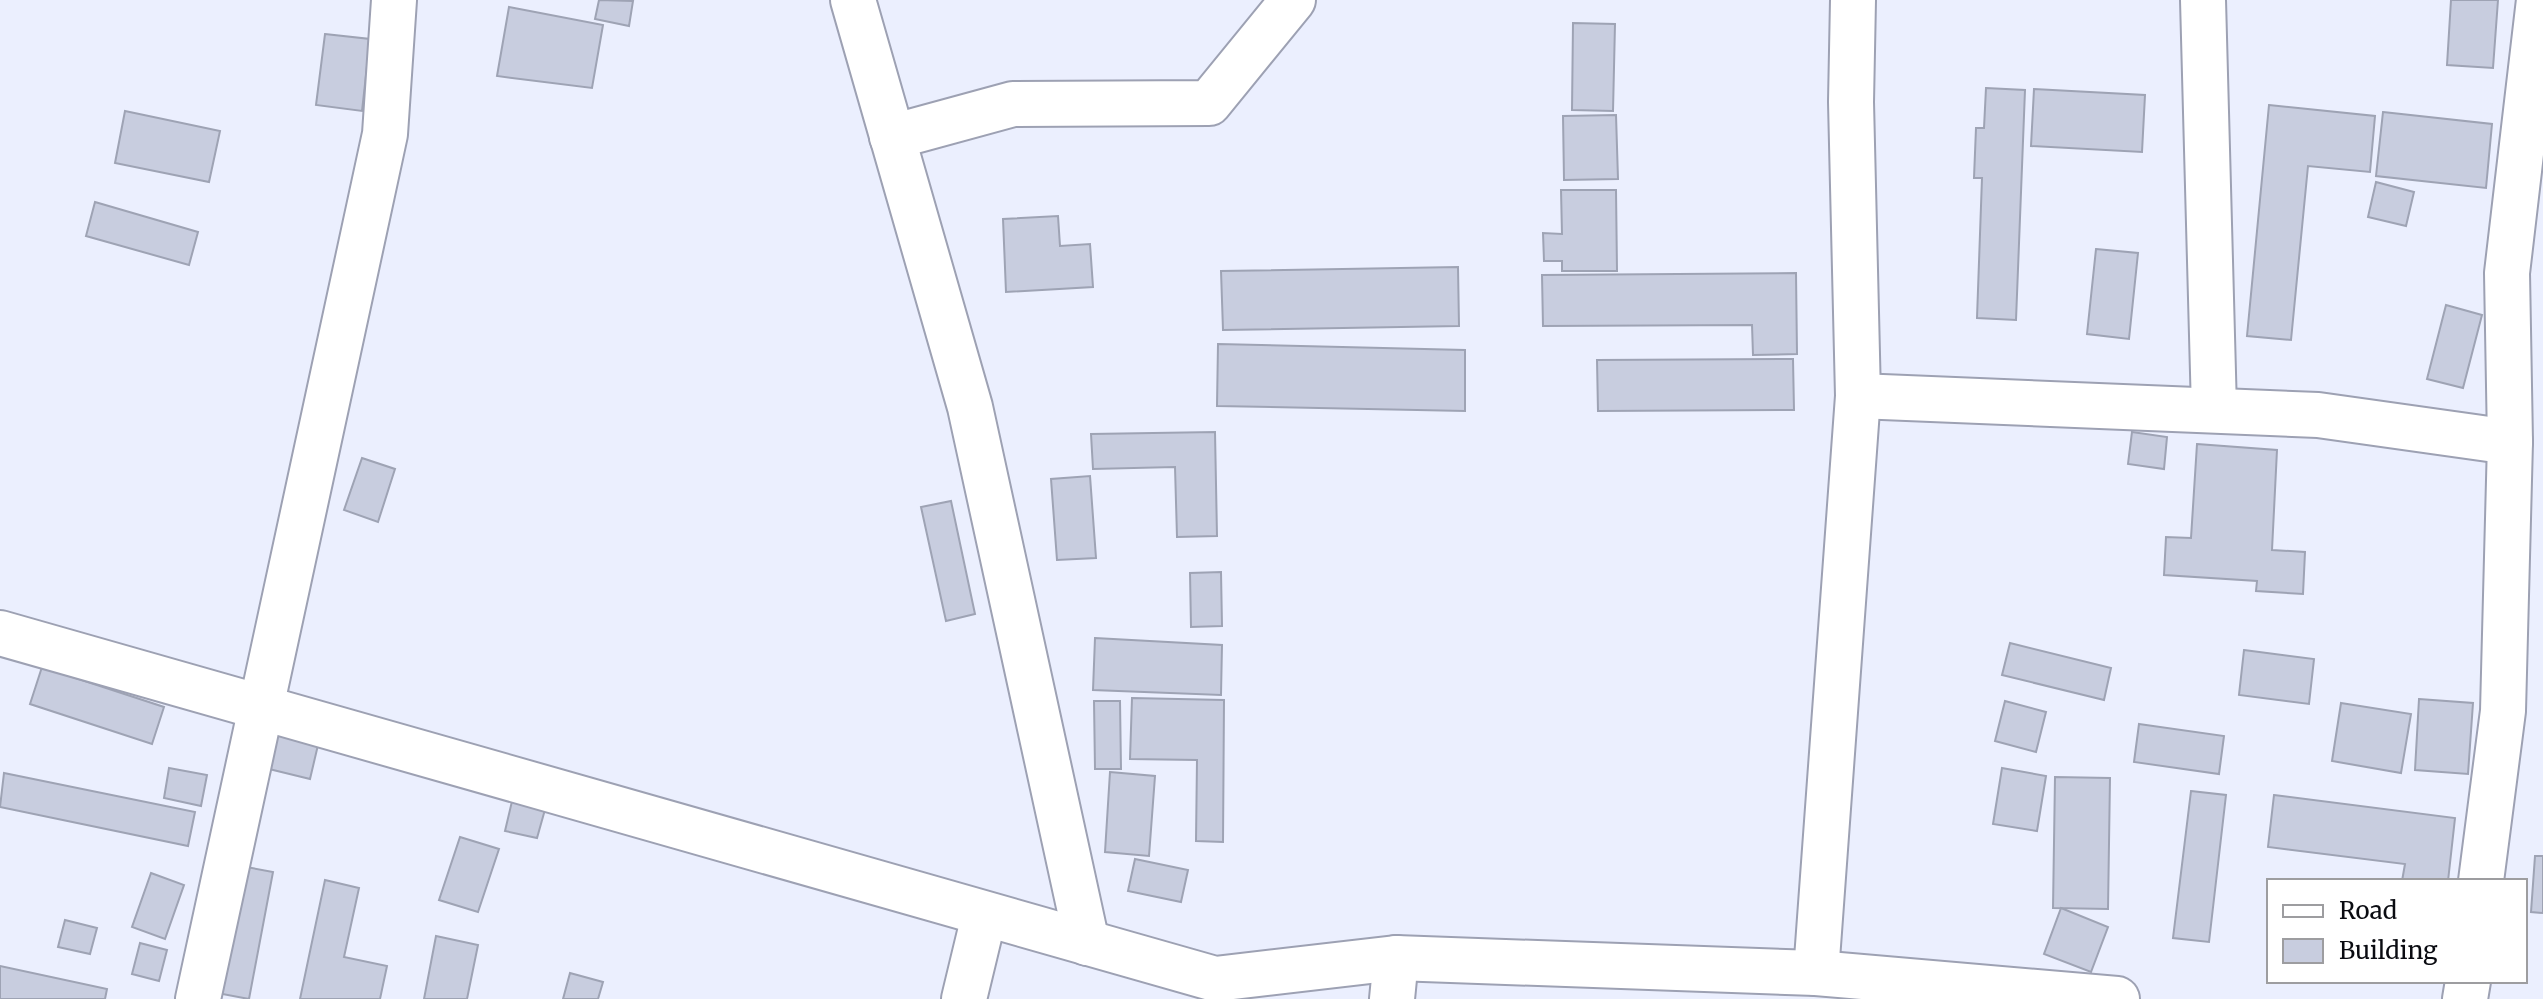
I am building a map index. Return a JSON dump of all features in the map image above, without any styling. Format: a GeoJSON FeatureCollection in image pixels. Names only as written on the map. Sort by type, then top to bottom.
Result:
{"type":"FeatureCollection","features":[{"type":"Feature","properties":{"kind":"street"},"geometry":{"type":"LineString","coordinates":[[198,999],[258,708],[385,134],[394,0]]}},
{"type":"Feature","properties":{"kind":"street"},"geometry":{"type":"LineString","coordinates":[[853,0],[970,407],[1087,943]]}},
{"type":"Feature","properties":{"kind":"street"},"geometry":{"type":"LineString","coordinates":[[892,137],[1013,104],[1209,103],[1293,0]]}},
{"type":"Feature","properties":{"kind":"street"},"geometry":{"type":"LineString","coordinates":[[1816,973],[1858,396],[1851,102],[1853,0]]}},
{"type":"Feature","properties":{"kind":"street"},"geometry":{"type":"LineString","coordinates":[[2203,0],[2214,410]]}},
{"type":"Feature","properties":{"kind":"street"},"geometry":{"type":"LineString","coordinates":[[2481,879],[2503,711],[2510,442],[2507,273],[2539,0]]}},
{"type":"Feature","properties":{"kind":"street"},"geometry":{"type":"LineString","coordinates":[[1858,396],[2318,415],[2510,442]]}},
{"type":"Feature","properties":{"kind":"street"},"geometry":{"type":"LineString","coordinates":[[0,633],[984,916],[1215,979],[1816,973],[2117,999]]}},
{"type":"Feature","properties":{"kind":"street"},"geometry":{"type":"LineString","coordinates":[[964,999],[984,916]]}},
{"type":"Feature","properties":{"kind":"building"},"geometry":{"type":"Polygon","coordinates":[[[599,0],[633,1],[629,26],[595,19],[599,0]]]}},
{"type":"Feature","properties":{"kind":"building"},"geometry":{"type":"Polygon","coordinates":[[[2451,0],[2498,0],[2493,68],[2447,65],[2451,0]]]}},
{"type":"Feature","properties":{"kind":"building"},"geometry":{"type":"Polygon","coordinates":[[[509,7],[603,25],[592,88],[497,76],[509,7]]]}},
{"type":"Feature","properties":{"kind":"building"},"geometry":{"type":"Polygon","coordinates":[[[1573,23],[1615,24],[1613,111],[1572,110],[1573,23]]]}},
{"type":"Feature","properties":{"kind":"building"},"geometry":{"type":"Polygon","coordinates":[[[325,34],[370,39],[362,111],[316,105],[325,34]]]}},
{"type":"Feature","properties":{"kind":"building"},"geometry":{"type":"Polygon","coordinates":[[[1986,88],[2025,90],[2016,320],[1977,318],[1982,178],[1974,178],[1976,128],[1984,128],[1986,88]]]}},
{"type":"Feature","properties":{"kind":"building"},"geometry":{"type":"Polygon","coordinates":[[[2034,89],[2145,95],[2142,152],[2031,146],[2034,89]]]}},
{"type":"Feature","properties":{"kind":"building"},"geometry":{"type":"Polygon","coordinates":[[[2269,105],[2375,116],[2370,172],[2308,166],[2291,340],[2247,336],[2269,105]]]}},
{"type":"Feature","properties":{"kind":"building"},"geometry":{"type":"Polygon","coordinates":[[[125,111],[220,131],[209,182],[115,163],[125,111]]]}},
{"type":"Feature","properties":{"kind":"building"},"geometry":{"type":"Polygon","coordinates":[[[2383,112],[2492,124],[2486,188],[2376,176],[2383,112]]]}},
{"type":"Feature","properties":{"kind":"building"},"geometry":{"type":"Polygon","coordinates":[[[1616,115],[1618,179],[1564,180],[1563,116],[1616,115]]]}},
{"type":"Feature","properties":{"kind":"building"},"geometry":{"type":"Polygon","coordinates":[[[2376,182],[2414,192],[2406,226],[2368,217],[2376,182]]]}},
{"type":"Feature","properties":{"kind":"building"},"geometry":{"type":"Polygon","coordinates":[[[1561,190],[1616,190],[1617,271],[1562,271],[1562,261],[1544,261],[1543,233],[1562,234],[1561,190]]]}},
{"type":"Feature","properties":{"kind":"building"},"geometry":{"type":"Polygon","coordinates":[[[95,202],[198,232],[189,265],[86,236],[95,202]]]}},
{"type":"Feature","properties":{"kind":"building"},"geometry":{"type":"Polygon","coordinates":[[[1058,216],[1060,246],[1090,244],[1093,287],[1006,292],[1003,219],[1058,216]]]}},
{"type":"Feature","properties":{"kind":"building"},"geometry":{"type":"Polygon","coordinates":[[[2096,249],[2138,253],[2129,339],[2087,334],[2096,249]]]}},
{"type":"Feature","properties":{"kind":"building"},"geometry":{"type":"Polygon","coordinates":[[[1458,267],[1459,326],[1223,330],[1221,271],[1458,267]]]}},
{"type":"Feature","properties":{"kind":"building"},"geometry":{"type":"Polygon","coordinates":[[[1796,273],[1797,354],[1753,355],[1752,325],[1543,326],[1542,275],[1796,273]]]}},
{"type":"Feature","properties":{"kind":"building"},"geometry":{"type":"Polygon","coordinates":[[[2446,305],[2482,315],[2463,388],[2427,379],[2446,305]]]}},
{"type":"Feature","properties":{"kind":"building"},"geometry":{"type":"Polygon","coordinates":[[[1218,344],[1465,350],[1465,411],[1217,406],[1218,344]]]}},
{"type":"Feature","properties":{"kind":"building"},"geometry":{"type":"Polygon","coordinates":[[[1793,359],[1794,410],[1598,411],[1597,360],[1793,359]]]}},
{"type":"Feature","properties":{"kind":"building"},"geometry":{"type":"Polygon","coordinates":[[[1215,432],[1217,536],[1177,537],[1175,467],[1093,469],[1091,434],[1215,432]]]}},
{"type":"Feature","properties":{"kind":"building"},"geometry":{"type":"Polygon","coordinates":[[[2132,432],[2167,437],[2164,469],[2128,464],[2132,432]]]}},
{"type":"Feature","properties":{"kind":"building"},"geometry":{"type":"Polygon","coordinates":[[[2197,444],[2277,450],[2272,550],[2305,552],[2303,594],[2256,591],[2257,581],[2164,575],[2166,537],[2191,538],[2197,444]]]}},
{"type":"Feature","properties":{"kind":"building"},"geometry":{"type":"Polygon","coordinates":[[[362,458],[395,469],[378,522],[344,510],[362,458]]]}},
{"type":"Feature","properties":{"kind":"building"},"geometry":{"type":"Polygon","coordinates":[[[1090,476],[1096,558],[1057,560],[1051,479],[1090,476]]]}},
{"type":"Feature","properties":{"kind":"building"},"geometry":{"type":"Polygon","coordinates":[[[951,501],[975,614],[946,621],[921,507],[951,501]]]}},
{"type":"Feature","properties":{"kind":"building"},"geometry":{"type":"Polygon","coordinates":[[[1221,572],[1222,626],[1191,627],[1190,573],[1221,572]]]}},
{"type":"Feature","properties":{"kind":"building"},"geometry":{"type":"Polygon","coordinates":[[[1095,638],[1222,645],[1221,695],[1093,690],[1095,638]]]}},
{"type":"Feature","properties":{"kind":"building"},"geometry":{"type":"Polygon","coordinates":[[[2010,643],[2111,668],[2104,700],[2002,675],[2010,643]]]}},
{"type":"Feature","properties":{"kind":"building"},"geometry":{"type":"Polygon","coordinates":[[[2244,650],[2314,659],[2309,704],[2239,695],[2244,650]]]}},
{"type":"Feature","properties":{"kind":"building"},"geometry":{"type":"Polygon","coordinates":[[[42,667],[164,707],[152,744],[30,704],[42,667]]]}},
{"type":"Feature","properties":{"kind":"building"},"geometry":{"type":"Polygon","coordinates":[[[1132,698],[1224,700],[1223,842],[1196,841],[1197,760],[1130,759],[1132,698]]]}},
{"type":"Feature","properties":{"kind":"building"},"geometry":{"type":"Polygon","coordinates":[[[2419,699],[2473,703],[2468,774],[2415,770],[2419,699]]]}},
{"type":"Feature","properties":{"kind":"building"},"geometry":{"type":"Polygon","coordinates":[[[1094,701],[1120,701],[1121,769],[1095,769],[1094,701]]]}},
{"type":"Feature","properties":{"kind":"building"},"geometry":{"type":"Polygon","coordinates":[[[2005,701],[2046,712],[2036,752],[1995,741],[2005,701]]]}},
{"type":"Feature","properties":{"kind":"building"},"geometry":{"type":"Polygon","coordinates":[[[2341,703],[2411,714],[2401,773],[2332,761],[2341,703]]]}},
{"type":"Feature","properties":{"kind":"building"},"geometry":{"type":"Polygon","coordinates":[[[2139,724],[2224,736],[2219,774],[2134,762],[2139,724]]]}},
{"type":"Feature","properties":{"kind":"building"},"geometry":{"type":"Polygon","coordinates":[[[277,735],[318,745],[310,779],[269,769],[277,735]]]}},
{"type":"Feature","properties":{"kind":"building"},"geometry":{"type":"Polygon","coordinates":[[[169,768],[207,775],[201,806],[164,798],[169,768]]]}},
{"type":"Feature","properties":{"kind":"building"},"geometry":{"type":"Polygon","coordinates":[[[2002,768],[2046,776],[2037,831],[1993,824],[2002,768]]]}},
{"type":"Feature","properties":{"kind":"building"},"geometry":{"type":"Polygon","coordinates":[[[1110,772],[1155,776],[1149,856],[1105,852],[1110,772]]]}},
{"type":"Feature","properties":{"kind":"building"},"geometry":{"type":"Polygon","coordinates":[[[4,773],[195,812],[188,846],[0,807],[4,773]]]}},
{"type":"Feature","properties":{"kind":"building"},"geometry":{"type":"Polygon","coordinates":[[[2055,777],[2110,778],[2108,909],[2053,908],[2055,777]]]}},
{"type":"Feature","properties":{"kind":"building"},"geometry":{"type":"Polygon","coordinates":[[[2191,791],[2226,795],[2209,942],[2173,938],[2191,791]]]}},
{"type":"Feature","properties":{"kind":"building"},"geometry":{"type":"Polygon","coordinates":[[[2274,795],[2455,818],[2448,879],[2402,879],[2405,864],[2268,847],[2274,795]]]}},
{"type":"Feature","properties":{"kind":"building"},"geometry":{"type":"Polygon","coordinates":[[[513,797],[546,806],[537,838],[505,831],[513,797]]]}},
{"type":"Feature","properties":{"kind":"building"},"geometry":{"type":"Polygon","coordinates":[[[460,837],[499,849],[478,912],[439,900],[460,837]]]}},
{"type":"Feature","properties":{"kind":"building"},"geometry":{"type":"Polygon","coordinates":[[[2535,856],[2543,856],[2543,913],[2531,912],[2535,856]]]}},
{"type":"Feature","properties":{"kind":"building"},"geometry":{"type":"Polygon","coordinates":[[[1135,859],[1188,870],[1181,902],[1128,891],[1135,859]]]}},
{"type":"Feature","properties":{"kind":"building"},"geometry":{"type":"Polygon","coordinates":[[[241,866],[273,872],[249,999],[217,993],[241,866]]]}},
{"type":"Feature","properties":{"kind":"building"},"geometry":{"type":"Polygon","coordinates":[[[151,873],[184,885],[165,939],[132,927],[151,873]]]}},
{"type":"Feature","properties":{"kind":"building"},"geometry":{"type":"Polygon","coordinates":[[[325,880],[359,888],[344,957],[387,966],[380,999],[300,999],[325,880]]]}},
{"type":"Feature","properties":{"kind":"building"},"geometry":{"type":"Polygon","coordinates":[[[2061,908],[2108,927],[2091,972],[2044,954],[2061,908]]]}},
{"type":"Feature","properties":{"kind":"building"},"geometry":{"type":"Polygon","coordinates":[[[65,920],[97,928],[90,954],[58,947],[65,920]]]}},
{"type":"Feature","properties":{"kind":"building"},"geometry":{"type":"Polygon","coordinates":[[[436,936],[478,945],[467,999],[424,999],[436,936]]]}},
{"type":"Feature","properties":{"kind":"building"},"geometry":{"type":"Polygon","coordinates":[[[140,943],[167,950],[159,981],[132,974],[140,943]]]}},
{"type":"Feature","properties":{"kind":"building"},"geometry":{"type":"Polygon","coordinates":[[[0,966],[107,989],[105,999],[0,999],[0,966]]]}},
{"type":"Feature","properties":{"kind":"building"},"geometry":{"type":"Polygon","coordinates":[[[570,973],[603,982],[598,999],[563,999],[570,973]]]}}]}
